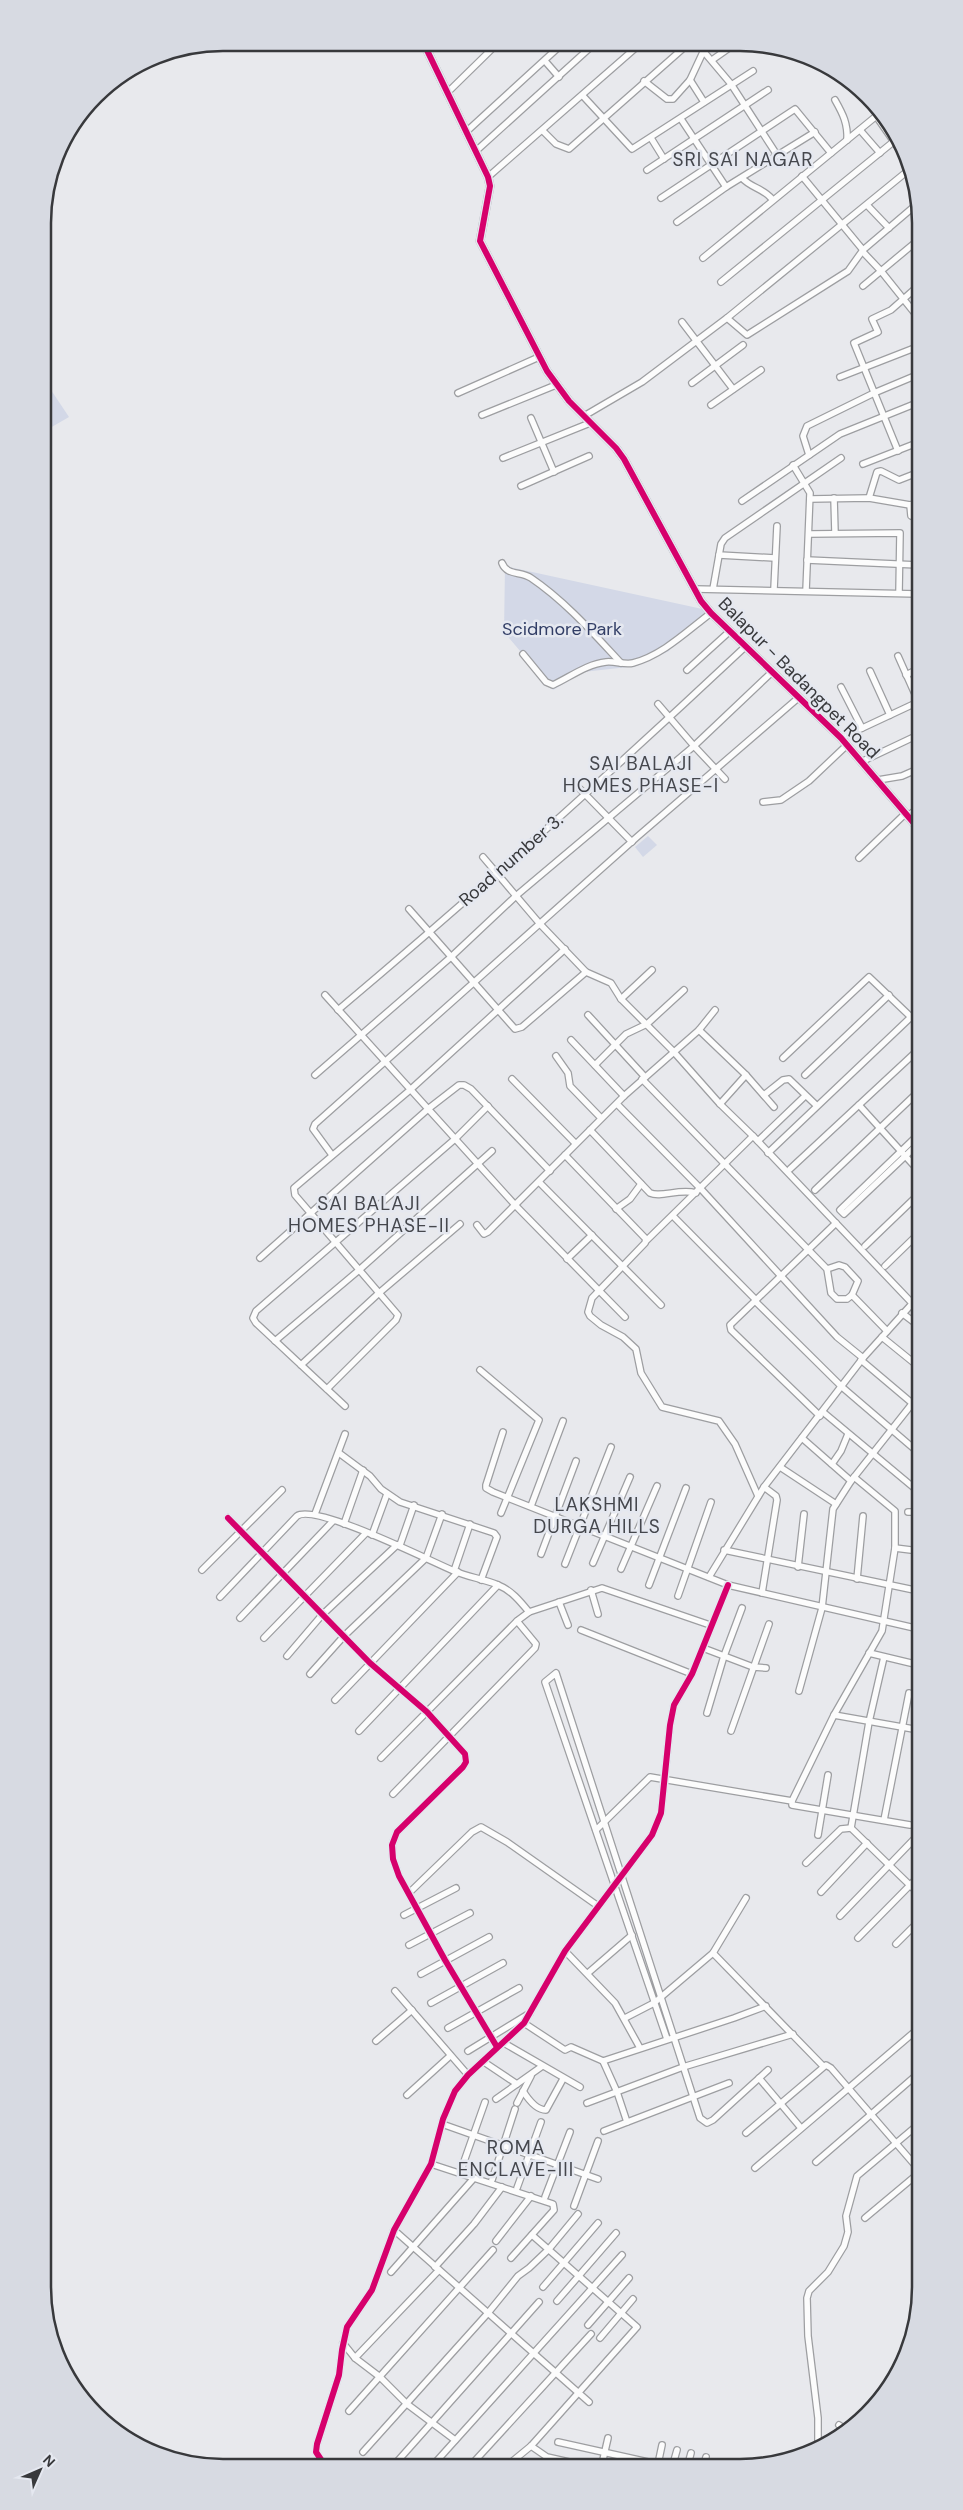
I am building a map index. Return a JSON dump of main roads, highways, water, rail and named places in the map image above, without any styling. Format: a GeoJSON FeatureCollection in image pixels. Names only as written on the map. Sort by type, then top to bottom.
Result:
{"type":"FeatureCollection","features":[{"type":"Feature","properties":{"kind":"district","name":"SRI SAI NAGAR"},"geometry":{"type":"Point","coordinates":[743,159]}},
{"type":"Feature","properties":{"kind":"district","name":"SAI BALAJI HOMES PHASE-I"},"geometry":{"type":"Point","coordinates":[641,774]}},
{"type":"Feature","properties":{"kind":"district","name":"SAI BALAJI HOMES PHASE-II"},"geometry":{"type":"Point","coordinates":[369,1214]}},
{"type":"Feature","properties":{"kind":"district","name":"LAKSHMI DURGA HILLS"},"geometry":{"type":"Point","coordinates":[597,1515]}},
{"type":"Feature","properties":{"kind":"district","name":"ROMA ENCLAVE-III"},"geometry":{"type":"Point","coordinates":[516,2158]}},
{"type":"Feature","properties":{"kind":"park label","name":"Scidmore Park"},"geometry":{"type":"Point","coordinates":[562,629]}}]}
